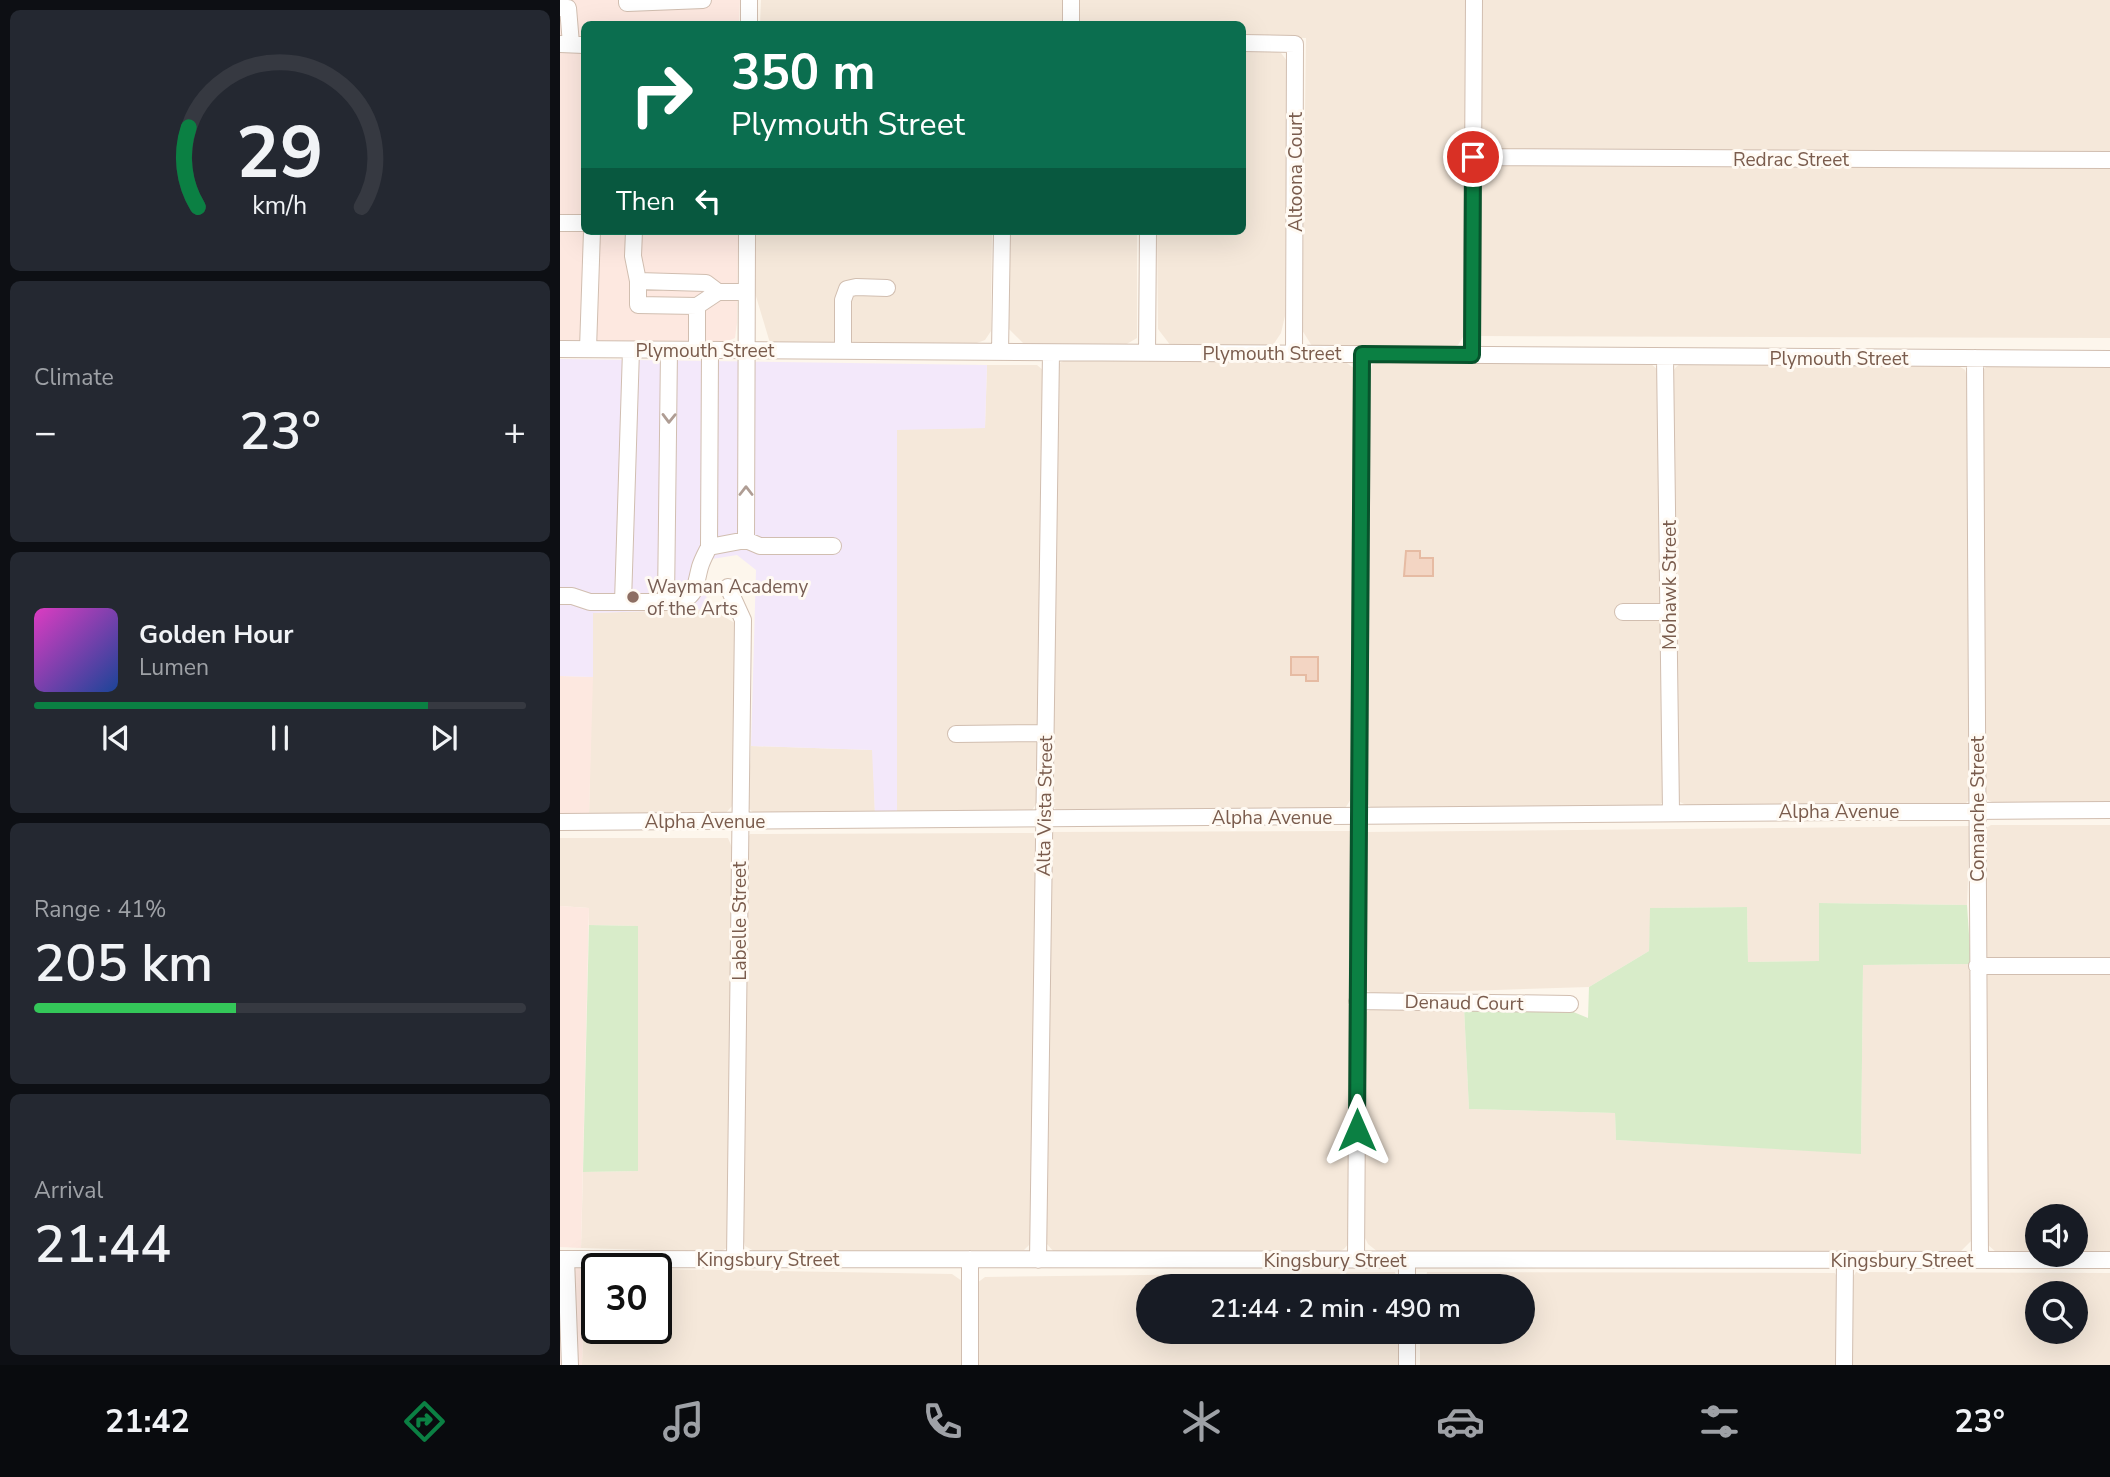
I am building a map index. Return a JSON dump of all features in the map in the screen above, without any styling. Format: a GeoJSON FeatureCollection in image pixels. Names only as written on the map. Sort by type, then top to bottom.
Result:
{"type":"FeatureCollection","features":[{"type":"Feature","properties":{"kind":"street"},"geometry":{"type":"LineString","coordinates":[[627,0],[627,3],[703,0]]}},
{"type":"Feature","properties":{"kind":"street"},"geometry":{"type":"LineString","coordinates":[[749,0],[749,21]]}},
{"type":"Feature","properties":{"kind":"street"},"geometry":{"type":"LineString","coordinates":[[1071,0],[1071,21]]}},
{"type":"Feature","properties":{"kind":"street"},"geometry":{"type":"LineString","coordinates":[[1472,355],[1474,0]]}},
{"type":"Feature","properties":{"kind":"street"},"geometry":{"type":"LineString","coordinates":[[560,8],[568,8],[572,44]]}},
{"type":"Feature","properties":{"kind":"street","name":"Altoona Court"},"geometry":{"type":"LineString","coordinates":[[1246,43],[1295,44],[1294,353]]}},
{"type":"Feature","properties":{"kind":"street","name":"Redrac Street"},"geometry":{"type":"LineString","coordinates":[[1473,157],[2110,160]]}},
{"type":"Feature","properties":{"kind":"street"},"geometry":{"type":"LineString","coordinates":[[560,223],[581,223]]}},
{"type":"Feature","properties":{"kind":"street"},"geometry":{"type":"LineString","coordinates":[[588,349],[592,235]]}},
{"type":"Feature","properties":{"kind":"street"},"geometry":{"type":"LineString","coordinates":[[634,235],[638,305],[697,306],[718,292],[746,292]]}},
{"type":"Feature","properties":{"kind":"street"},"geometry":{"type":"LineString","coordinates":[[746,540],[747,235]]}},
{"type":"Feature","properties":{"kind":"street"},"geometry":{"type":"LineString","coordinates":[[1000,352],[1002,235]]}},
{"type":"Feature","properties":{"kind":"street"},"geometry":{"type":"LineString","coordinates":[[1147,353],[1148,235]]}},
{"type":"Feature","properties":{"kind":"street"},"geometry":{"type":"LineString","coordinates":[[638,281],[706,283],[718,292]]}},
{"type":"Feature","properties":{"kind":"street"},"geometry":{"type":"LineString","coordinates":[[843,351],[843,300],[847,289],[887,288]]}},
{"type":"Feature","properties":{"kind":"street"},"geometry":{"type":"LineString","coordinates":[[560,596],[572,596],[590,602],[666,602],[686,600],[695,591],[700,565],[709,547],[703,350],[697,306]]}},
{"type":"Feature","properties":{"kind":"street","name":"Plymouth Street"},"geometry":{"type":"LineString","coordinates":[[560,349],[2110,359]]}},
{"type":"Feature","properties":{"kind":"street"},"geometry":{"type":"LineString","coordinates":[[623,602],[631,350]]}},
{"type":"Feature","properties":{"kind":"street"},"geometry":{"type":"LineString","coordinates":[[666,602],[669,350]]}},
{"type":"Feature","properties":{"kind":"street","name":"Alta Vista Street"},"geometry":{"type":"LineString","coordinates":[[1038,1260],[1051,353]]}},
{"type":"Feature","properties":{"kind":"street"},"geometry":{"type":"LineString","coordinates":[[1356,1260],[1362,354]]}},
{"type":"Feature","properties":{"kind":"street","name":"Mohawk Street"},"geometry":{"type":"LineString","coordinates":[[1665,357],[1671,812]]}},
{"type":"Feature","properties":{"kind":"street","name":"Comanche Street"},"geometry":{"type":"LineString","coordinates":[[1975,359],[1980,1259]]}},
{"type":"Feature","properties":{"kind":"street"},"geometry":{"type":"LineString","coordinates":[[709,547],[746,540],[760,546],[833,546]]}},
{"type":"Feature","properties":{"kind":"street","name":"Labelle Street"},"geometry":{"type":"LineString","coordinates":[[728,586],[743,620],[735,1259]]}},
{"type":"Feature","properties":{"kind":"street"},"geometry":{"type":"LineString","coordinates":[[1623,612],[1668,612]]}},
{"type":"Feature","properties":{"kind":"street"},"geometry":{"type":"LineString","coordinates":[[956,734],[1045,733]]}},
{"type":"Feature","properties":{"kind":"street","name":"Alpha Avenue"},"geometry":{"type":"LineString","coordinates":[[560,822],[2110,810]]}},
{"type":"Feature","properties":{"kind":"street"},"geometry":{"type":"LineString","coordinates":[[1977,966],[2110,966]]}},
{"type":"Feature","properties":{"kind":"street","name":"Denaud Court"},"geometry":{"type":"LineString","coordinates":[[1357,1000],[1570,1003]]}},
{"type":"Feature","properties":{"kind":"street"},"geometry":{"type":"LineString","coordinates":[[563,1259],[564,1322],[570,1365]]}},
{"type":"Feature","properties":{"kind":"street","name":"Kingsbury Street"},"geometry":{"type":"LineString","coordinates":[[563,1259],[2110,1259]]}},
{"type":"Feature","properties":{"kind":"street"},"geometry":{"type":"LineString","coordinates":[[970,1259],[970,1365]]}},
{"type":"Feature","properties":{"kind":"street"},"geometry":{"type":"LineString","coordinates":[[1407,1260],[1407,1274]]}},
{"type":"Feature","properties":{"kind":"street"},"geometry":{"type":"LineString","coordinates":[[1844,1365],[1845,1260]]}},
{"type":"Feature","properties":{"kind":"street"},"geometry":{"type":"LineString","coordinates":[[1407,1344],[1407,1365]]}},
{"type":"Feature","properties":{"kind":"shaded area"},"geometry":{"type":"Polygon","coordinates":[[[560,0],[740,0],[739,21],[581,21],[581,36],[560,36],[560,0]]]}},
{"type":"Feature","properties":{"kind":"shaded area"},"geometry":{"type":"Polygon","coordinates":[[[761,0],[1063,0],[1063,21],[760,21],[761,0]]]}},
{"type":"Feature","properties":{"kind":"shaded area"},"geometry":{"type":"Polygon","coordinates":[[[1079,0],[1468,0],[1466,332],[1458,345],[1449,348],[1312,346],[1302,330],[1306,38],[1246,36],[1246,21],[1079,21],[1079,0]]]}},
{"type":"Feature","properties":{"kind":"shaded area"},"geometry":{"type":"Polygon","coordinates":[[[1481,0],[2110,0],[2110,154],[1491,149],[1483,144],[1481,138],[1481,0]]]}},
{"type":"Feature","properties":{"kind":"shaded area"},"geometry":{"type":"Polygon","coordinates":[[[560,49],[581,49],[581,235],[738,235],[737,323],[735,338],[723,343],[560,341],[560,49]]]}},
{"type":"Feature","properties":{"kind":"shaded area"},"geometry":{"type":"Polygon","coordinates":[[[1246,51],[1281,53],[1287,61],[1285,316],[1281,333],[1273,345],[1171,346],[1158,329],[1157,235],[1246,235],[1246,51]]]}},
{"type":"Feature","properties":{"kind":"shaded area"},"geometry":{"type":"Polygon","coordinates":[[[1495,163],[2110,167],[2110,338],[1480,336],[1481,178],[1485,166],[1495,163]]]}},
{"type":"Feature","properties":{"kind":"shaded area"},"geometry":{"type":"Polygon","coordinates":[[[755,235],[992,235],[991,331],[985,340],[974,344],[770,343],[755,293],[755,235]]]}},
{"type":"Feature","properties":{"kind":"shaded area"},"geometry":{"type":"Polygon","coordinates":[[[1011,235],[1137,235],[1137,338],[1125,345],[1024,344],[1008,328],[1011,235]]]}},
{"type":"Feature","properties":{"kind":"shaded area","name":"Wayman Academy of the Arts"},"geometry":{"type":"Polygon","coordinates":[[[560,359],[987,365],[985,428],[897,430],[897,813],[875,815],[872,750],[751,746],[756,570],[737,555],[712,559],[703,585],[710,609],[593,613],[593,677],[560,676],[560,359]]]}},
{"type":"Feature","properties":{"kind":"shaded area"},"geometry":{"type":"Polygon","coordinates":[[[1065,360],[1344,361],[1355,369],[1351,799],[1344,810],[1059,812],[1050,804],[1056,365],[1065,360]]]}},
{"type":"Feature","properties":{"kind":"shaded area"},"geometry":{"type":"Polygon","coordinates":[[[1380,361],[1650,363],[1658,370],[1663,802],[1655,808],[1374,810],[1367,804],[1369,379],[1372,365],[1380,361]]]}},
{"type":"Feature","properties":{"kind":"shaded area"},"geometry":{"type":"Polygon","coordinates":[[[1683,362],[1957,365],[1965,370],[1969,382],[1972,797],[1965,804],[1688,806],[1676,797],[1671,374],[1683,362]]]}},
{"type":"Feature","properties":{"kind":"shaded area"},"geometry":{"type":"Polygon","coordinates":[[[1989,364],[2110,366],[2110,802],[1994,803],[1984,798],[1980,373],[1989,364]]]}},
{"type":"Feature","properties":{"kind":"shaded area"},"geometry":{"type":"Polygon","coordinates":[[[987,365],[1037,365],[1044,371],[1036,804],[1031,812],[897,813],[897,429],[985,428],[987,365]]]}},
{"type":"Feature","properties":{"kind":"shaded area"},"geometry":{"type":"Polygon","coordinates":[[[710,609],[735,623],[733,805],[724,815],[589,816],[593,613],[710,609]]]}},
{"type":"Feature","properties":{"kind":"shaded area"},"geometry":{"type":"Polygon","coordinates":[[[560,676],[593,677],[589,816],[560,816],[560,676]]]}},
{"type":"Feature","properties":{"kind":"shaded area"},"geometry":{"type":"Polygon","coordinates":[[[751,746],[873,750],[875,815],[755,814],[748,808],[751,746]]]}},
{"type":"Feature","properties":{"kind":"shaded area"},"geometry":{"type":"Polygon","coordinates":[[[1991,825],[2110,825],[2110,1253],[2088,1253],[2088,1204],[2025,1204],[2025,1253],[1997,1253],[1986,1243],[1986,828],[1991,825]]]}},
{"type":"Feature","properties":{"kind":"shaded area"},"geometry":{"type":"Polygon","coordinates":[[[1970,826],[1967,905],[1819,903],[1820,961],[1748,962],[1747,907],[1651,908],[1649,951],[1589,987],[1373,994],[1364,988],[1364,837],[1367,832],[1970,826]]]}},
{"type":"Feature","properties":{"kind":"shaded area"},"geometry":{"type":"Polygon","coordinates":[[[1351,831],[1350,1242],[1336,1253],[1055,1253],[1046,1243],[1049,832],[1351,831]]]}},
{"type":"Feature","properties":{"kind":"shaded area"},"geometry":{"type":"Polygon","coordinates":[[[1036,833],[1033,1241],[1024,1250],[756,1252],[745,1246],[742,1234],[750,834],[1036,833]]]}},
{"type":"Feature","properties":{"kind":"shaded area"},"geometry":{"type":"Polygon","coordinates":[[[560,838],[728,838],[733,850],[729,1247],[719,1252],[581,1248],[583,1172],[638,1171],[637,926],[589,925],[589,908],[560,906],[560,838]]]}},
{"type":"Feature","properties":{"kind":"shaded area"},"geometry":{"type":"Polygon","coordinates":[[[560,906],[589,908],[581,1248],[560,1247],[560,906]]]}},
{"type":"Feature","properties":{"kind":"shaded area"},"geometry":{"type":"Polygon","coordinates":[[[1971,964],[1973,1239],[1959,1253],[1393,1253],[1378,1252],[1368,1244],[1363,1234],[1365,1013],[1373,1008],[1464,1007],[1469,1109],[1615,1113],[1616,1140],[1861,1153],[1863,965],[1971,964]]]}},
{"type":"Feature","properties":{"kind":"shaded area"},"geometry":{"type":"Polygon","coordinates":[[[560,1268],[581,1268],[582,1365],[560,1365],[560,1268]]]}},
{"type":"Feature","properties":{"kind":"shaded area"},"geometry":{"type":"Polygon","coordinates":[[[672,1269],[952,1274],[962,1281],[964,1365],[582,1365],[583,1344],[672,1344],[672,1269]]]}},
{"type":"Feature","properties":{"kind":"shaded area"},"geometry":{"type":"Polygon","coordinates":[[[1395,1272],[1396,1274],[1231,1274],[1395,1272]]]}},
{"type":"Feature","properties":{"kind":"shaded area"},"geometry":{"type":"Polygon","coordinates":[[[1856,1272],[2110,1273],[2110,1365],[1851,1365],[1852,1279],[1856,1272]]]}},
{"type":"Feature","properties":{"kind":"shaded area"},"geometry":{"type":"Polygon","coordinates":[[[1835,1273],[1839,1281],[1838,1365],[1420,1365],[1420,1344],[1535,1344],[1535,1274],[1427,1274],[1835,1273]]]}},
{"type":"Feature","properties":{"kind":"shaded area"},"geometry":{"type":"Polygon","coordinates":[[[1136,1275],[1136,1344],[1400,1344],[1400,1365],[977,1365],[977,1283],[985,1277],[1136,1275]]]}},
{"type":"Feature","properties":{"kind":"green space"},"geometry":{"type":"Polygon","coordinates":[[[1819,903],[1967,905],[1971,964],[1863,965],[1861,1154],[1616,1140],[1615,1113],[1469,1109],[1464,1007],[1571,1011],[1588,1018],[1589,987],[1649,951],[1650,908],[1747,907],[1748,962],[1819,961],[1819,903]]]}},
{"type":"Feature","properties":{"kind":"green space"},"geometry":{"type":"Polygon","coordinates":[[[589,925],[638,926],[638,1171],[583,1172],[589,925]]]}},
{"type":"Feature","properties":{"kind":"building"},"geometry":{"type":"Polygon","coordinates":[[[1406,551],[1420,551],[1420,558],[1433,558],[1433,576],[1404,576],[1406,551]]]}},
{"type":"Feature","properties":{"kind":"building"},"geometry":{"type":"Polygon","coordinates":[[[1291,657],[1318,657],[1318,681],[1306,681],[1306,675],[1291,675],[1291,657]]]}},
{"type":"Feature","properties":{"kind":"place","name":"Wayman Academy of the Arts"},"geometry":{"type":"Point","coordinates":[633,597]}},
{"type":"Feature","properties":{"kind":"route"},"geometry":{"type":"LineString","coordinates":[[1357,1130],[1362,354],[1472,355],[1473,157]]}}]}
